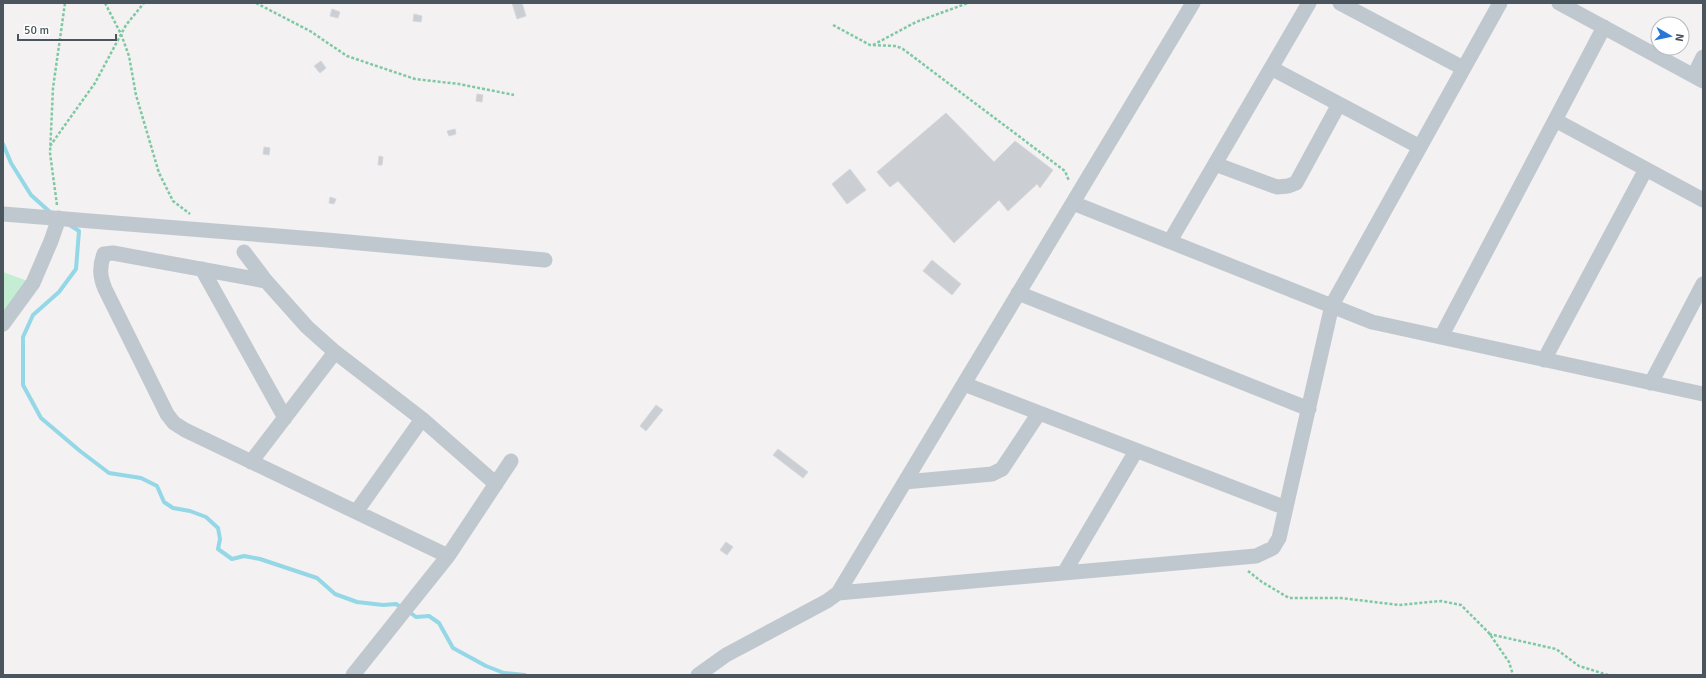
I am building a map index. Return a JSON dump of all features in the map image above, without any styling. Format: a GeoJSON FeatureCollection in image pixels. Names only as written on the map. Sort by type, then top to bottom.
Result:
{"type":"FeatureCollection","features":[{"type":"Feature","properties":{"kind":"street"},"geometry":{"type":"LineString","coordinates":[[698,675],[726,655],[827,601],[838,593],[1193,3]]}},
{"type":"Feature","properties":{"kind":"street"},"geometry":{"type":"LineString","coordinates":[[1170,241],[1309,3]]}},
{"type":"Feature","properties":{"kind":"street"},"geometry":{"type":"LineString","coordinates":[[1340,3],[1463,68]]}},
{"type":"Feature","properties":{"kind":"street"},"geometry":{"type":"LineString","coordinates":[[838,593],[1256,556],[1272,548],[1279,538],[1332,305],[1500,3]]}},
{"type":"Feature","properties":{"kind":"street"},"geometry":{"type":"LineString","coordinates":[[1559,3],[1698,78],[1703,57]]}},
{"type":"Feature","properties":{"kind":"street"},"geometry":{"type":"LineString","coordinates":[[1441,337],[1604,27]]}},
{"type":"Feature","properties":{"kind":"street"},"geometry":{"type":"LineString","coordinates":[[1271,68],[1420,147]]}},
{"type":"Feature","properties":{"kind":"street"},"geometry":{"type":"LineString","coordinates":[[1215,164],[1277,187],[1288,186],[1296,183],[1340,104]]}},
{"type":"Feature","properties":{"kind":"street"},"geometry":{"type":"LineString","coordinates":[[1555,120],[1703,200]]}},
{"type":"Feature","properties":{"kind":"street"},"geometry":{"type":"LineString","coordinates":[[1544,360],[1646,169]]}},
{"type":"Feature","properties":{"kind":"street"},"geometry":{"type":"LineString","coordinates":[[1075,199],[1170,241],[1332,305],[1361,319],[1703,394]]}},
{"type":"Feature","properties":{"kind":"street"},"geometry":{"type":"LineString","coordinates":[[3,214],[211,230],[545,260]]}},
{"type":"Feature","properties":{"kind":"street"},"geometry":{"type":"LineString","coordinates":[[3,324],[33,283],[59,218]]}},
{"type":"Feature","properties":{"kind":"street"},"geometry":{"type":"LineString","coordinates":[[244,252],[266,281],[308,327],[335,352],[422,419],[496,484]]}},
{"type":"Feature","properties":{"kind":"street"},"geometry":{"type":"LineString","coordinates":[[266,281],[113,253],[104,254],[101,262],[100,277],[104,289],[160,400],[174,423],[185,430],[448,556]]}},
{"type":"Feature","properties":{"kind":"street"},"geometry":{"type":"LineString","coordinates":[[202,269],[285,418]]}},
{"type":"Feature","properties":{"kind":"street"},"geometry":{"type":"LineString","coordinates":[[1652,383],[1703,284]]}},
{"type":"Feature","properties":{"kind":"street"},"geometry":{"type":"LineString","coordinates":[[1018,293],[1309,409]]}},
{"type":"Feature","properties":{"kind":"street"},"geometry":{"type":"LineString","coordinates":[[251,462],[335,352]]}},
{"type":"Feature","properties":{"kind":"street"},"geometry":{"type":"LineString","coordinates":[[964,384],[1286,508]]}},
{"type":"Feature","properties":{"kind":"street"},"geometry":{"type":"LineString","coordinates":[[905,482],[992,474],[1002,469],[1038,413]]}},
{"type":"Feature","properties":{"kind":"street"},"geometry":{"type":"LineString","coordinates":[[356,512],[422,419]]}},
{"type":"Feature","properties":{"kind":"street"},"geometry":{"type":"LineString","coordinates":[[1064,573],[1136,450]]}},
{"type":"Feature","properties":{"kind":"street"},"geometry":{"type":"LineString","coordinates":[[353,675],[448,556],[511,461]]}},
{"type":"Feature","properties":{"kind":"path"},"geometry":{"type":"LineString","coordinates":[[59,218],[50,146],[53,88],[65,3]]}},
{"type":"Feature","properties":{"kind":"path"},"geometry":{"type":"LineString","coordinates":[[105,3],[121,34],[129,56],[136,95],[159,173],[173,201],[211,230]]}},
{"type":"Feature","properties":{"kind":"path"},"geometry":{"type":"LineString","coordinates":[[50,146],[95,83],[126,25],[144,3]]}},
{"type":"Feature","properties":{"kind":"path"},"geometry":{"type":"LineString","coordinates":[[256,3],[310,31],[347,56],[415,80],[459,84],[514,95]]}},
{"type":"Feature","properties":{"kind":"path"},"geometry":{"type":"LineString","coordinates":[[872,45],[916,22],[968,3]]}},
{"type":"Feature","properties":{"kind":"path"},"geometry":{"type":"LineString","coordinates":[[833,24],[872,45],[896,46],[903,49],[1064,171],[1075,199]]}},
{"type":"Feature","properties":{"kind":"path"},"geometry":{"type":"LineString","coordinates":[[1232,558],[1262,582],[1288,598],[1340,598],[1400,605],[1441,602],[1461,605],[1489,634],[1510,662],[1513,675]]}},
{"type":"Feature","properties":{"kind":"path"},"geometry":{"type":"LineString","coordinates":[[1489,634],[1556,649],[1579,666],[1608,675]]}},
{"type":"Feature","properties":{"kind":"green space"},"geometry":{"type":"Polygon","coordinates":[[[3,272],[33,283],[3,324],[3,272]]]}},
{"type":"Feature","properties":{"kind":"building"},"geometry":{"type":"Polygon","coordinates":[[[512,3],[522,3],[526,16],[517,19],[512,3]]]}},
{"type":"Feature","properties":{"kind":"building"},"geometry":{"type":"Polygon","coordinates":[[[332,9],[340,12],[338,18],[330,16],[332,9]]]}},
{"type":"Feature","properties":{"kind":"building"},"geometry":{"type":"Polygon","coordinates":[[[414,14],[422,16],[421,22],[413,21],[414,14]]]}},
{"type":"Feature","properties":{"kind":"building"},"geometry":{"type":"Polygon","coordinates":[[[321,61],[326,68],[320,73],[314,66],[321,61]]]}},
{"type":"Feature","properties":{"kind":"building"},"geometry":{"type":"Polygon","coordinates":[[[477,94],[483,95],[482,102],[476,101],[477,94]]]}},
{"type":"Feature","properties":{"kind":"building"},"geometry":{"type":"Polygon","coordinates":[[[946,113],[994,162],[1015,141],[1053,170],[1040,188],[1037,184],[1008,211],[999,200],[954,243],[898,181],[890,187],[877,172],[946,113]]]}},
{"type":"Feature","properties":{"kind":"building"},"geometry":{"type":"Polygon","coordinates":[[[455,129],[456,134],[449,136],[447,131],[455,129]]]}},
{"type":"Feature","properties":{"kind":"building"},"geometry":{"type":"Polygon","coordinates":[[[264,147],[270,148],[269,155],[263,154],[264,147]]]}},
{"type":"Feature","properties":{"kind":"building"},"geometry":{"type":"Polygon","coordinates":[[[379,156],[383,157],[382,165],[378,165],[379,156]]]}},
{"type":"Feature","properties":{"kind":"building"},"geometry":{"type":"Polygon","coordinates":[[[850,169],[866,190],[847,204],[832,184],[850,169]]]}},
{"type":"Feature","properties":{"kind":"building"},"geometry":{"type":"Polygon","coordinates":[[[330,197],[336,199],[334,204],[329,203],[330,197]]]}},
{"type":"Feature","properties":{"kind":"building"},"geometry":{"type":"Polygon","coordinates":[[[932,260],[961,284],[952,295],[923,271],[932,260]]]}},
{"type":"Feature","properties":{"kind":"building"},"geometry":{"type":"Polygon","coordinates":[[[656,405],[663,410],[646,431],[640,426],[656,405]]]}},
{"type":"Feature","properties":{"kind":"building"},"geometry":{"type":"Polygon","coordinates":[[[778,449],[808,472],[803,478],[773,455],[778,449]]]}},
{"type":"Feature","properties":{"kind":"building"},"geometry":{"type":"Polygon","coordinates":[[[726,542],[733,547],[727,555],[720,550],[726,542]]]}},
{"type":"Feature","properties":{"kind":"waterway"},"geometry":{"type":"LineString","coordinates":[[3,144],[11,163],[31,195],[51,213]]}},
{"type":"Feature","properties":{"kind":"waterway"},"geometry":{"type":"LineString","coordinates":[[68,224],[79,231],[76,269],[59,292],[33,315],[23,337],[23,385],[41,418],[109,473],[141,478],[157,486],[164,502],[173,508],[190,511],[206,517],[218,528],[220,539],[218,549],[232,559],[244,556],[260,559],[317,578],[335,594],[357,602],[383,605],[396,604],[402,608]]}},
{"type":"Feature","properties":{"kind":"waterway"},"geometry":{"type":"LineString","coordinates":[[408,611],[416,617],[429,616],[439,623],[453,648],[486,666],[504,673],[525,675]]}}]}
